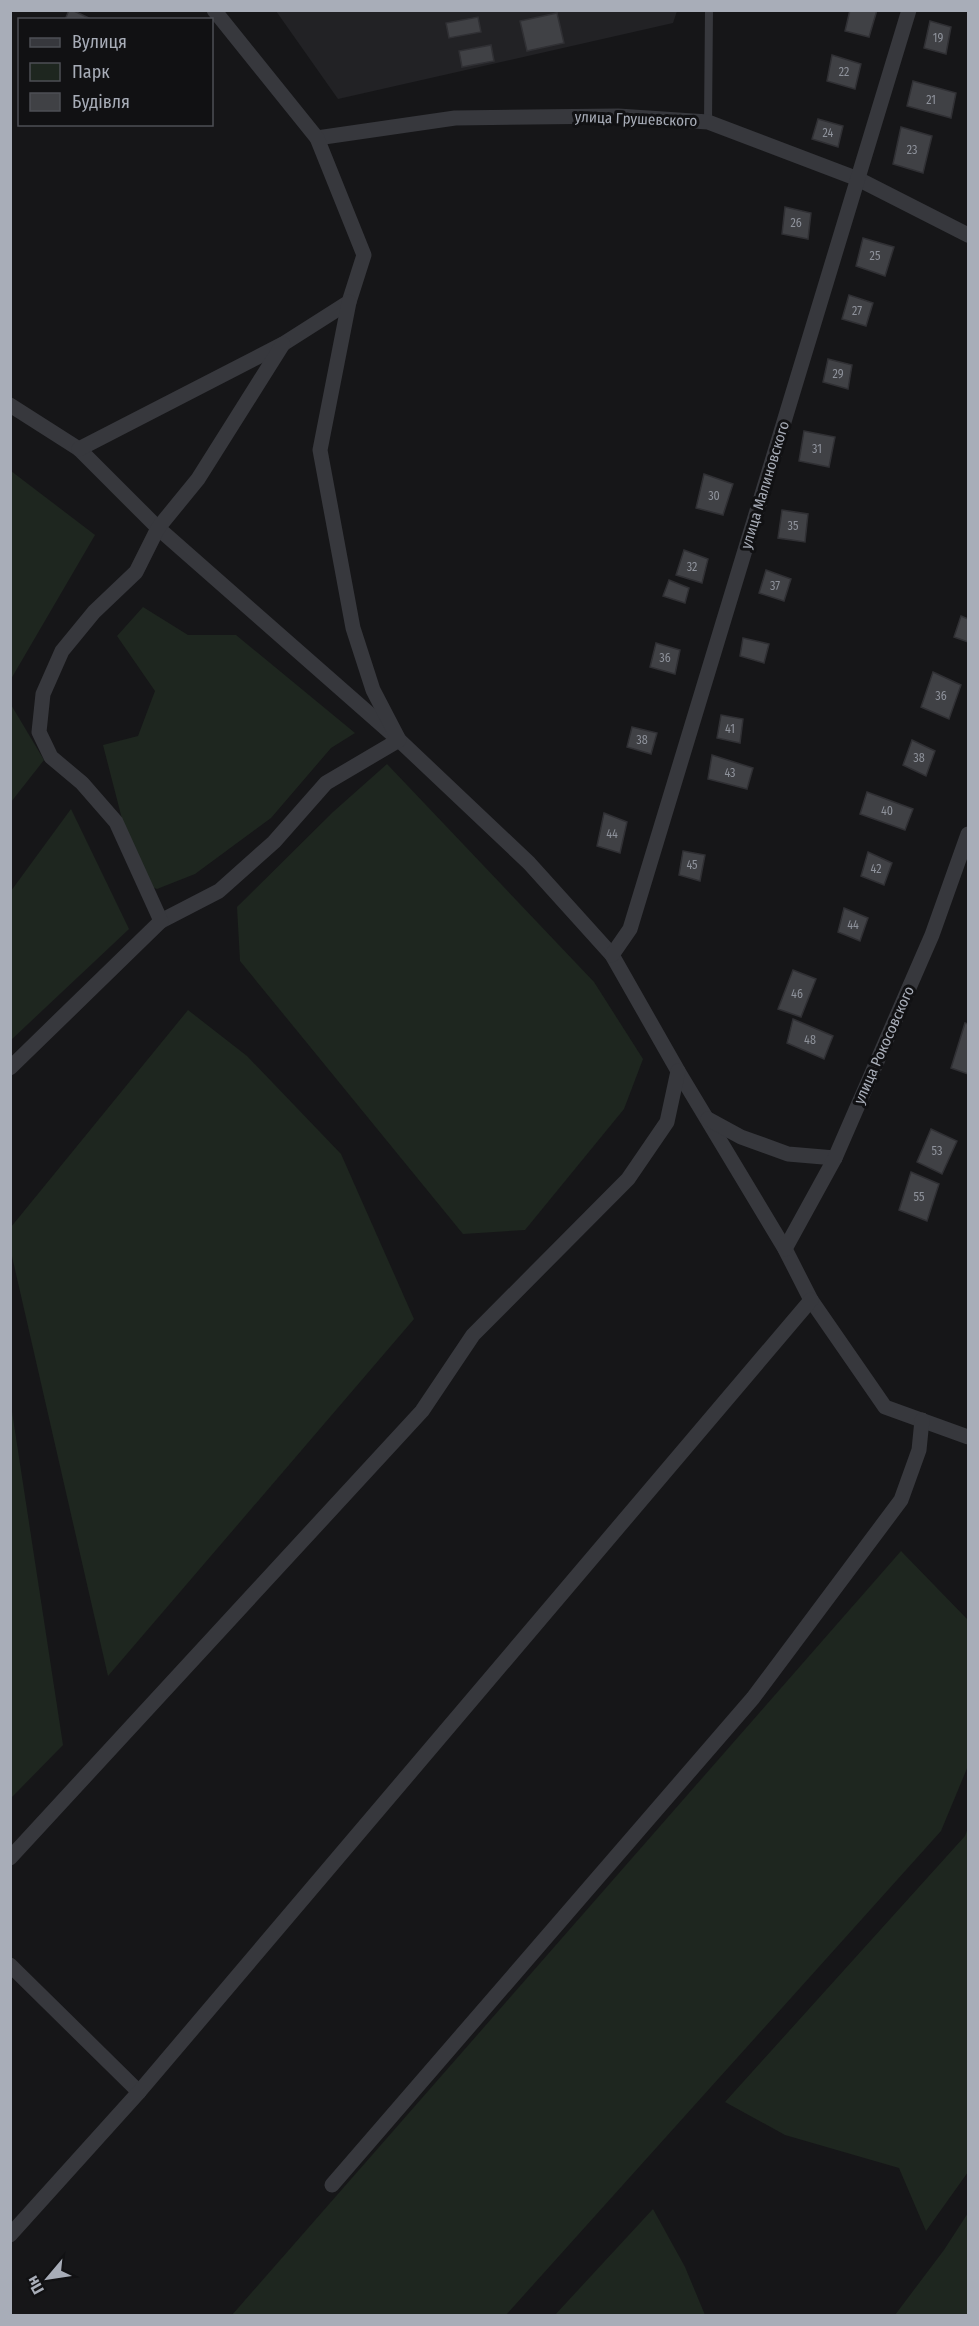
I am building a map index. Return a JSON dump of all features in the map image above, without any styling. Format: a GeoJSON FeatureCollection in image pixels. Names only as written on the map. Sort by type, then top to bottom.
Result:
{"type":"FeatureCollection","features":[{"type":"Feature","properties":{"kind":"street"},"geometry":{"type":"LineString","coordinates":[[214,10],[317,138],[364,255],[349,302],[320,450],[353,628],[373,690],[399,740]]}},
{"type":"Feature","properties":{"kind":"street","name":"улица Малиновского"},"geometry":{"type":"LineString","coordinates":[[612,955],[630,929],[909,10]]}},
{"type":"Feature","properties":{"kind":"street","name":"улица Грушевского"},"geometry":{"type":"LineString","coordinates":[[317,138],[455,118],[618,116],[708,122],[858,179],[969,236]]}},
{"type":"Feature","properties":{"kind":"street"},"geometry":{"type":"LineString","coordinates":[[79,449],[283,344],[349,302]]}},
{"type":"Feature","properties":{"kind":"street"},"geometry":{"type":"LineString","coordinates":[[161,921],[116,822],[82,783],[51,756],[39,732],[44,694],[62,651],[94,612],[136,572],[158,528],[198,479],[283,344]]}},
{"type":"Feature","properties":{"kind":"street"},"geometry":{"type":"LineString","coordinates":[[10,405],[79,449],[158,528],[399,740],[529,863],[612,955],[678,1071],[785,1249],[811,1300],[885,1407],[969,1437]]}},
{"type":"Feature","properties":{"kind":"street"},"geometry":{"type":"LineString","coordinates":[[10,1068],[161,921],[219,891],[274,842],[326,783],[399,740]]}},
{"type":"Feature","properties":{"kind":"street","name":"улица Рокосовского"},"geometry":{"type":"LineString","coordinates":[[785,1249],[835,1158],[932,935],[969,834]]}},
{"type":"Feature","properties":{"kind":"street"},"geometry":{"type":"LineString","coordinates":[[10,1858],[422,1411],[473,1335],[628,1179],[667,1122],[678,1071]]}},
{"type":"Feature","properties":{"kind":"street"},"geometry":{"type":"LineString","coordinates":[[706,1118],[741,1137],[788,1154],[835,1158]]}},
{"type":"Feature","properties":{"kind":"street"},"geometry":{"type":"LineString","coordinates":[[10,2235],[139,2092],[811,1300]]}},
{"type":"Feature","properties":{"kind":"street"},"geometry":{"type":"LineString","coordinates":[[332,2185],[753,1698],[901,1500],[920,1450],[922,1420]]}},
{"type":"Feature","properties":{"kind":"street"},"geometry":{"type":"LineString","coordinates":[[10,1965],[139,2092]]}},
{"type":"Feature","properties":{"kind":"lane"},"geometry":{"type":"LineString","coordinates":[[708,122],[709,10]]}},
{"type":"Feature","properties":{"kind":"shaded area"},"geometry":{"type":"Polygon","coordinates":[[[276,11],[677,11],[673,23],[338,99],[276,11]]]}},
{"type":"Feature","properties":{"kind":"green space"},"geometry":{"type":"Polygon","coordinates":[[[11,471],[95,535],[11,679],[11,471]]]}},
{"type":"Feature","properties":{"kind":"green space"},"geometry":{"type":"Polygon","coordinates":[[[143,607],[188,635],[236,635],[355,733],[331,748],[271,818],[195,874],[157,889],[138,881],[103,745],[138,736],[155,691],[117,636],[143,607]]]}},
{"type":"Feature","properties":{"kind":"green space"},"geometry":{"type":"Polygon","coordinates":[[[10,703],[44,760],[11,802],[10,802],[10,703]]]}},
{"type":"Feature","properties":{"kind":"green space"},"geometry":{"type":"Polygon","coordinates":[[[387,764],[594,982],[643,1059],[624,1109],[525,1230],[463,1234],[240,961],[237,907],[333,812],[387,764]]]}},
{"type":"Feature","properties":{"kind":"green space"},"geometry":{"type":"Polygon","coordinates":[[[71,809],[129,929],[11,1040],[11,891],[71,809]]]}},
{"type":"Feature","properties":{"kind":"green space"},"geometry":{"type":"Polygon","coordinates":[[[188,1010],[247,1056],[341,1154],[414,1319],[108,1676],[11,1252],[11,1227],[188,1010]]]}},
{"type":"Feature","properties":{"kind":"green space"},"geometry":{"type":"Polygon","coordinates":[[[11,1405],[63,1745],[10,1798],[11,1405]]]}},
{"type":"Feature","properties":{"kind":"green space"},"geometry":{"type":"Polygon","coordinates":[[[901,1551],[968,1620],[968,1766],[941,1831],[506,2315],[232,2315],[901,1551]]]}},
{"type":"Feature","properties":{"kind":"green space"},"geometry":{"type":"Polygon","coordinates":[[[968,1828],[968,2172],[926,2231],[899,2168],[785,2135],[725,2102],[965,1836],[968,1828]]]}},
{"type":"Feature","properties":{"kind":"green space"},"geometry":{"type":"Polygon","coordinates":[[[653,2209],[685,2267],[705,2315],[555,2315],[653,2209]]]}},
{"type":"Feature","properties":{"kind":"green space"},"geometry":{"type":"Polygon","coordinates":[[[968,2213],[968,2315],[895,2315],[944,2250],[968,2213]]]}},
{"type":"Feature","properties":{"kind":"building"},"geometry":{"type":"Polygon","coordinates":[[[69,10],[72,10],[89,18],[66,18],[69,10]]]}},
{"type":"Feature","properties":{"kind":"building"},"geometry":{"type":"Polygon","coordinates":[[[850,10],[877,10],[869,37],[845,31],[850,10]]]}},
{"type":"Feature","properties":{"kind":"building"},"geometry":{"type":"Polygon","coordinates":[[[557,13],[564,43],[527,51],[520,21],[557,13]]]}},
{"type":"Feature","properties":{"kind":"building"},"geometry":{"type":"Polygon","coordinates":[[[478,17],[481,32],[449,38],[446,23],[478,17]]]}},
{"type":"Feature","properties":{"kind":"building"},"geometry":{"type":"Polygon","coordinates":[[[930,21],[951,27],[946,54],[924,48],[930,21]]]}},
{"type":"Feature","properties":{"kind":"building"},"geometry":{"type":"Polygon","coordinates":[[[491,45],[494,61],[462,67],[459,51],[491,45]]]}},
{"type":"Feature","properties":{"kind":"building"},"geometry":{"type":"Polygon","coordinates":[[[832,55],[861,64],[855,89],[827,81],[832,55]]]}},
{"type":"Feature","properties":{"kind":"building"},"geometry":{"type":"Polygon","coordinates":[[[913,81],[956,93],[951,118],[907,106],[913,81]]]}},
{"type":"Feature","properties":{"kind":"building"},"geometry":{"type":"Polygon","coordinates":[[[818,119],[843,126],[838,147],[812,139],[818,119]]]}},
{"type":"Feature","properties":{"kind":"building"},"geometry":{"type":"Polygon","coordinates":[[[901,127],[932,136],[923,173],[893,164],[901,127]]]}},
{"type":"Feature","properties":{"kind":"building"},"geometry":{"type":"Polygon","coordinates":[[[785,207],[811,213],[808,239],[782,234],[785,207]]]}},
{"type":"Feature","properties":{"kind":"building"},"geometry":{"type":"Polygon","coordinates":[[[863,238],[894,247],[885,276],[856,266],[863,238]]]}},
{"type":"Feature","properties":{"kind":"building"},"geometry":{"type":"Polygon","coordinates":[[[849,295],[873,303],[866,326],[842,319],[849,295]]]}},
{"type":"Feature","properties":{"kind":"building"},"geometry":{"type":"Polygon","coordinates":[[[828,359],[852,365],[848,389],[823,382],[828,359]]]}},
{"type":"Feature","properties":{"kind":"building"},"geometry":{"type":"Polygon","coordinates":[[[804,431],[835,437],[829,467],[799,461],[804,431]]]}},
{"type":"Feature","properties":{"kind":"building"},"geometry":{"type":"Polygon","coordinates":[[[704,474],[733,484],[723,515],[696,508],[704,474]]]}},
{"type":"Feature","properties":{"kind":"building"},"geometry":{"type":"Polygon","coordinates":[[[782,510],[808,514],[805,542],[778,538],[782,510]]]}},
{"type":"Feature","properties":{"kind":"building"},"geometry":{"type":"Polygon","coordinates":[[[684,550],[708,559],[702,583],[676,575],[684,550]]]}},
{"type":"Feature","properties":{"kind":"building"},"geometry":{"type":"Polygon","coordinates":[[[766,570],[791,579],[784,601],[759,593],[766,570]]]}},
{"type":"Feature","properties":{"kind":"building"},"geometry":{"type":"Polygon","coordinates":[[[669,580],[689,588],[685,603],[663,596],[669,580]]]}},
{"type":"Feature","properties":{"kind":"building"},"geometry":{"type":"Polygon","coordinates":[[[961,616],[968,619],[968,642],[954,637],[961,616]]]}},
{"type":"Feature","properties":{"kind":"building"},"geometry":{"type":"Polygon","coordinates":[[[743,638],[769,644],[764,663],[740,656],[743,638]]]}},
{"type":"Feature","properties":{"kind":"building"},"geometry":{"type":"Polygon","coordinates":[[[656,643],[680,650],[675,674],[650,667],[656,643]]]}},
{"type":"Feature","properties":{"kind":"building"},"geometry":{"type":"Polygon","coordinates":[[[933,672],[961,685],[949,719],[921,707],[933,672]]]}},
{"type":"Feature","properties":{"kind":"building"},"geometry":{"type":"Polygon","coordinates":[[[721,715],[743,719],[740,743],[717,738],[721,715]]]}},
{"type":"Feature","properties":{"kind":"building"},"geometry":{"type":"Polygon","coordinates":[[[632,727],[657,733],[651,754],[627,747],[632,727]]]}},
{"type":"Feature","properties":{"kind":"building"},"geometry":{"type":"Polygon","coordinates":[[[912,740],[935,751],[926,776],[903,765],[912,740]]]}},
{"type":"Feature","properties":{"kind":"building"},"geometry":{"type":"Polygon","coordinates":[[[712,755],[753,768],[747,789],[708,779],[712,755]]]}},
{"type":"Feature","properties":{"kind":"building"},"geometry":{"type":"Polygon","coordinates":[[[867,792],[913,809],[905,830],[860,814],[867,792]]]}},
{"type":"Feature","properties":{"kind":"building"},"geometry":{"type":"Polygon","coordinates":[[[604,813],[627,822],[620,853],[597,846],[604,813]]]}},
{"type":"Feature","properties":{"kind":"building"},"geometry":{"type":"Polygon","coordinates":[[[683,851],[705,855],[700,881],[679,875],[683,851]]]}},
{"type":"Feature","properties":{"kind":"building"},"geometry":{"type":"Polygon","coordinates":[[[868,852],[892,863],[884,885],[861,876],[868,852]]]}},
{"type":"Feature","properties":{"kind":"building"},"geometry":{"type":"Polygon","coordinates":[[[844,908],[868,918],[860,941],[838,932],[844,908]]]}},
{"type":"Feature","properties":{"kind":"building"},"geometry":{"type":"Polygon","coordinates":[[[793,970],[816,979],[801,1017],[778,1009],[793,970]]]}},
{"type":"Feature","properties":{"kind":"building"},"geometry":{"type":"Polygon","coordinates":[[[793,1019],[833,1036],[824,1059],[787,1043],[793,1019]]]}},
{"type":"Feature","properties":{"kind":"building"},"geometry":{"type":"Polygon","coordinates":[[[965,1023],[968,1024],[968,1074],[951,1068],[965,1023]]]}},
{"type":"Feature","properties":{"kind":"building"},"geometry":{"type":"Polygon","coordinates":[[[931,1129],[957,1141],[942,1174],[917,1162],[931,1129]]]}},
{"type":"Feature","properties":{"kind":"building"},"geometry":{"type":"Polygon","coordinates":[[[911,1172],[939,1184],[927,1221],[899,1210],[911,1172]]]}}]}
